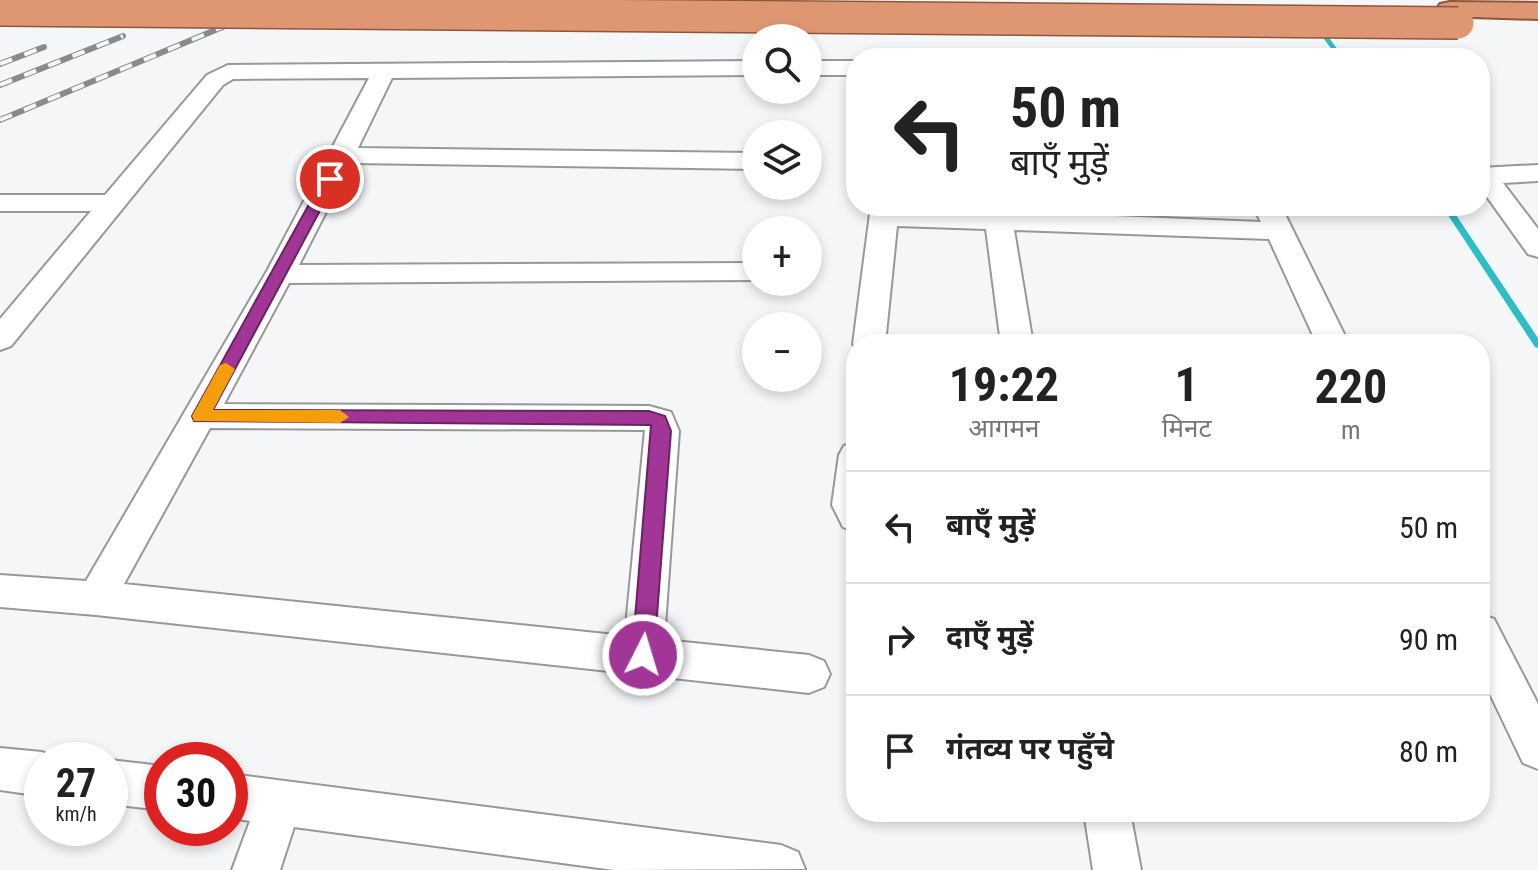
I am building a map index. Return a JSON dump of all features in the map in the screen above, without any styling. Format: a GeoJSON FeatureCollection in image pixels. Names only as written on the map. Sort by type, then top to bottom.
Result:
{"type":"FeatureCollection","features":[{"type":"Feature","properties":{"kind":"highway"},"geometry":{"type":"LineString","coordinates":[[260,0],[1454,17],[1538,24]]}},
{"type":"Feature","properties":{"kind":"highway"},"geometry":{"type":"LineString","coordinates":[[0,10],[1454,17],[1538,11]]}},
{"type":"Feature","properties":{"kind":"street"},"geometry":{"type":"LineString","coordinates":[[2,332],[220,76],[237,71],[742,68]]}},
{"type":"Feature","properties":{"kind":"street"},"geometry":{"type":"LineString","coordinates":[[822,68],[846,68]]}},
{"type":"Feature","properties":{"kind":"street"},"geometry":{"type":"LineString","coordinates":[[96,598],[279,274],[343,155],[384,70]]}},
{"type":"Feature","properties":{"kind":"street"},"geometry":{"type":"LineString","coordinates":[[343,155],[742,161]]}},
{"type":"Feature","properties":{"kind":"street"},"geometry":{"type":"LineString","coordinates":[[1490,176],[1538,173]]}},
{"type":"Feature","properties":{"kind":"street"},"geometry":{"type":"LineString","coordinates":[[1490,186],[1538,248]]}},
{"type":"Feature","properties":{"kind":"street"},"geometry":{"type":"LineString","coordinates":[[0,203],[112,203]]}},
{"type":"Feature","properties":{"kind":"street"},"geometry":{"type":"LineString","coordinates":[[870,334],[885,216]]}},
{"type":"Feature","properties":{"kind":"street"},"geometry":{"type":"LineString","coordinates":[[936,216],[999,221],[1273,219],[1328,334]]}},
{"type":"Feature","properties":{"kind":"street"},"geometry":{"type":"LineString","coordinates":[[999,221],[1016,334]]}},
{"type":"Feature","properties":{"kind":"street"},"geometry":{"type":"LineString","coordinates":[[279,274],[742,272]]}},
{"type":"Feature","properties":{"kind":"street"},"geometry":{"type":"LineString","coordinates":[[201,416],[633,418],[659,421],[662,431],[643,655]]}},
{"type":"Feature","properties":{"kind":"street"},"geometry":{"type":"LineString","coordinates":[[0,591],[96,598],[809,674]]}},
{"type":"Feature","properties":{"kind":"street"},"geometry":{"type":"LineString","coordinates":[[1490,651],[1538,748]]}},
{"type":"Feature","properties":{"kind":"street"},"geometry":{"type":"LineString","coordinates":[[0,769],[24,772]]}},
{"type":"Feature","properties":{"kind":"street"},"geometry":{"type":"LineString","coordinates":[[248,798],[781,869]]}},
{"type":"Feature","properties":{"kind":"street"},"geometry":{"type":"LineString","coordinates":[[256,870],[280,801]]}},
{"type":"Feature","properties":{"kind":"street"},"geometry":{"type":"LineString","coordinates":[[1109,822],[1117,870]]}},
{"type":"Feature","properties":{"kind":"waterway"},"geometry":{"type":"LineString","coordinates":[[1319,28],[1334,48]]}},
{"type":"Feature","properties":{"kind":"waterway"},"geometry":{"type":"LineString","coordinates":[[1453,216],[1538,345]]}},
{"type":"Feature","properties":{"kind":"railway"},"geometry":{"type":"LineString","coordinates":[[0,120],[287,0]]}},
{"type":"Feature","properties":{"kind":"railway"},"geometry":{"type":"LineString","coordinates":[[0,85],[123,36]]}},
{"type":"Feature","properties":{"kind":"railway"},"geometry":{"type":"LineString","coordinates":[[0,64],[44,47]]}},
{"type":"Feature","properties":{"kind":"slow traffic"},"geometry":{"type":"LineString","coordinates":[[226,369],[201,416],[340,417]]}},
{"type":"Feature","properties":{"kind":"route"},"geometry":{"type":"LineString","coordinates":[[330,179],[201,416],[649,418],[659,421],[662,431],[643,655]]}}]}
